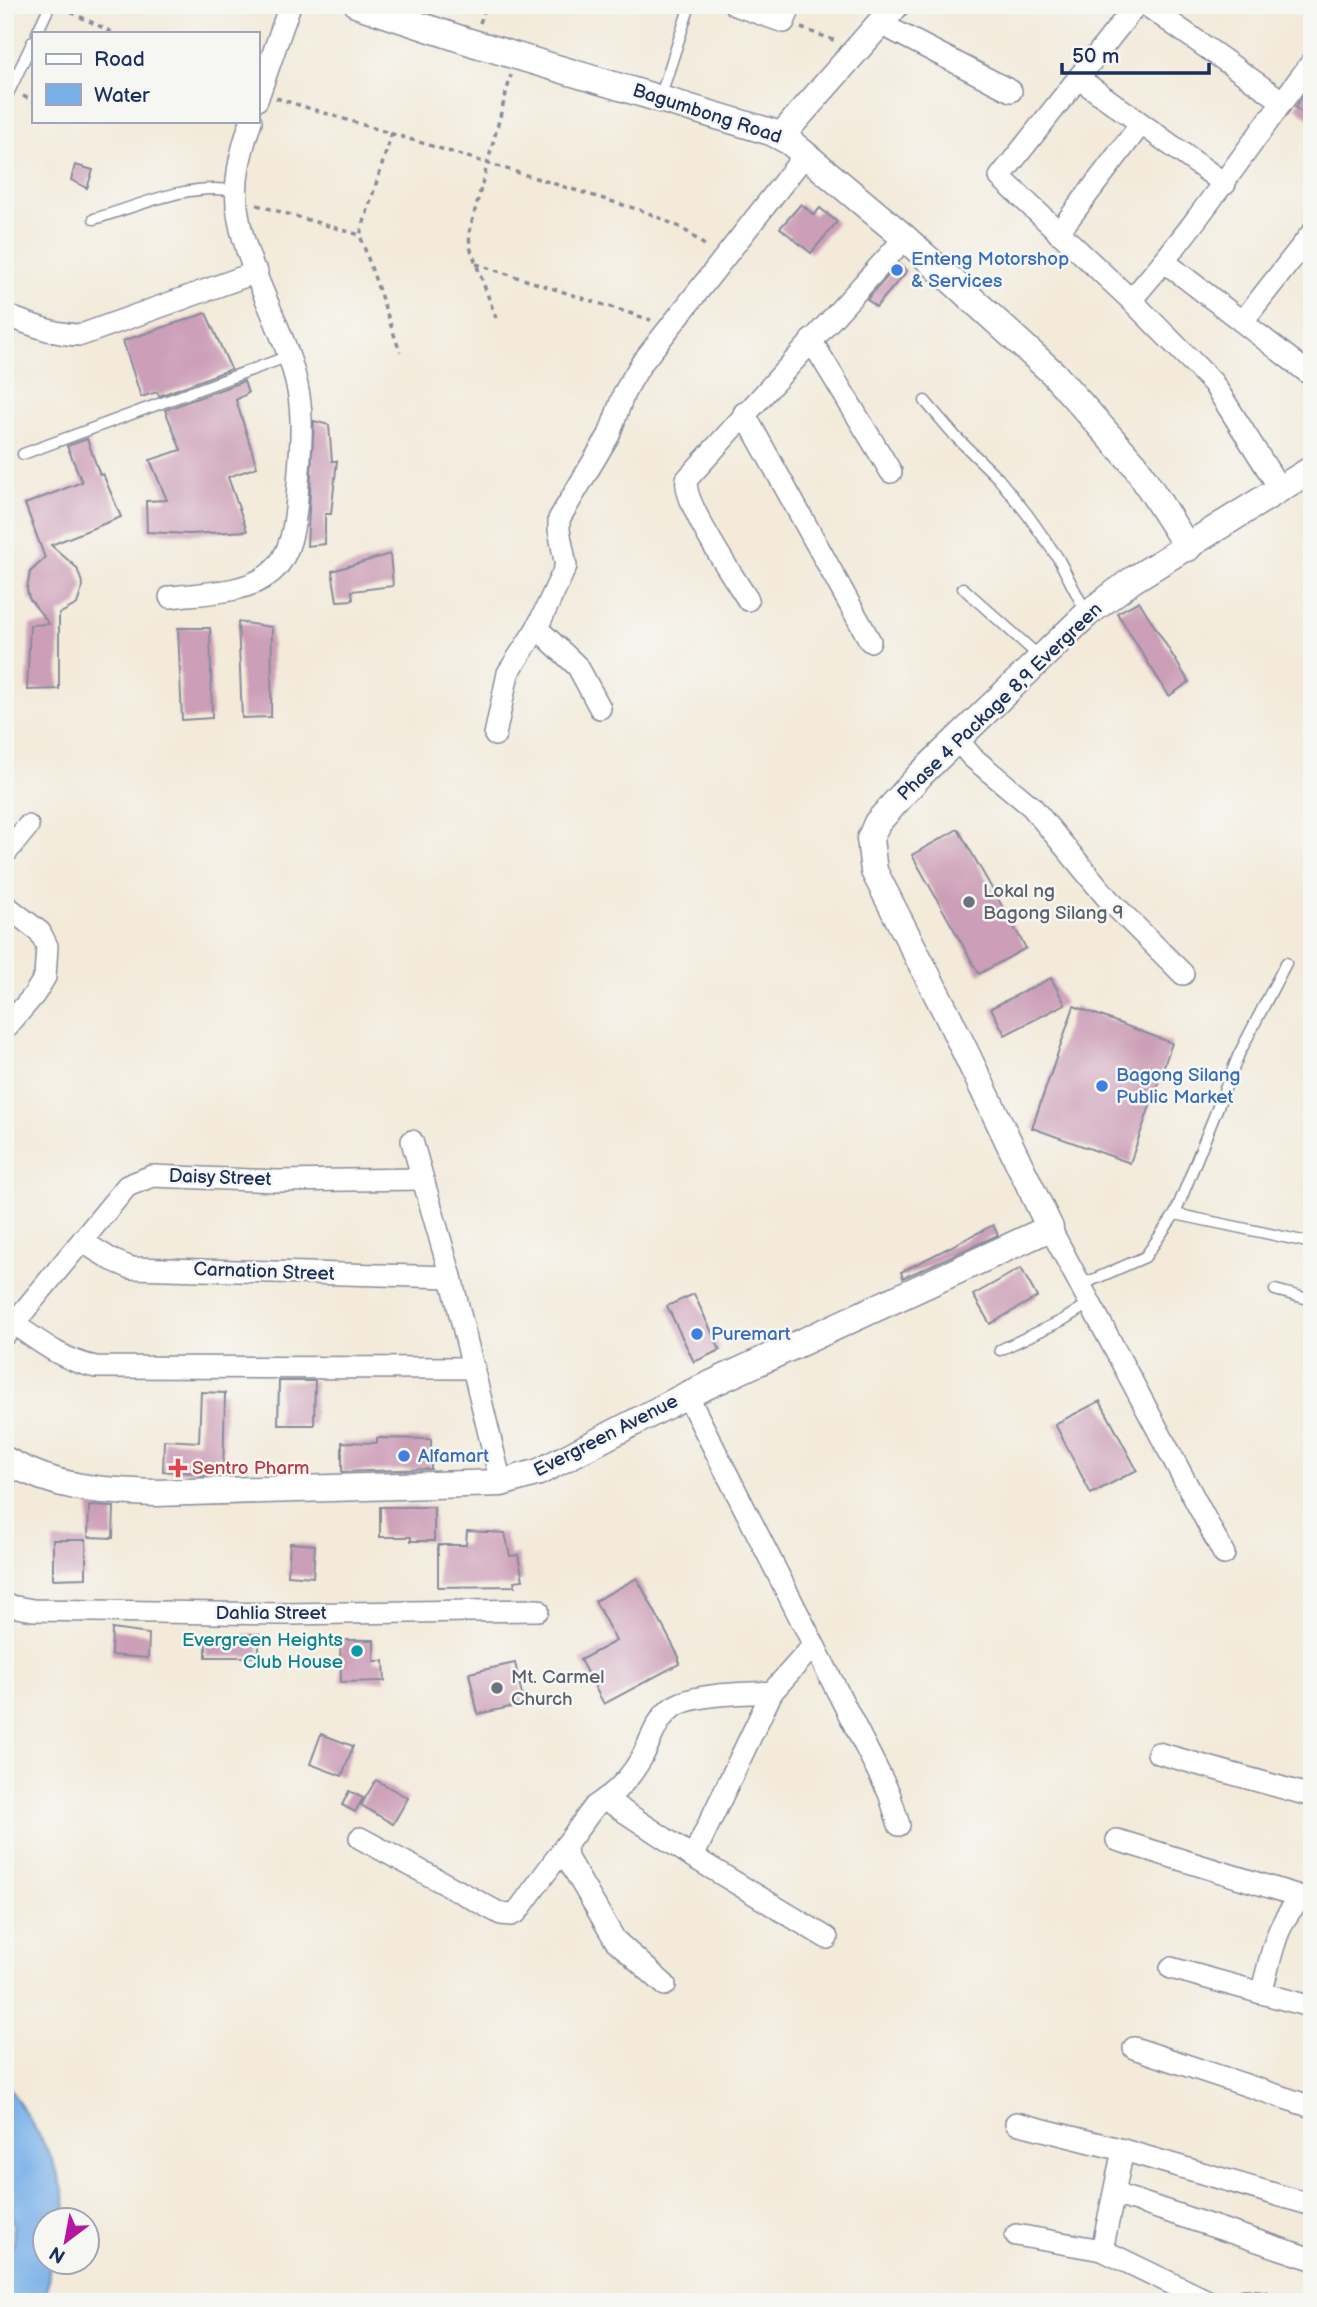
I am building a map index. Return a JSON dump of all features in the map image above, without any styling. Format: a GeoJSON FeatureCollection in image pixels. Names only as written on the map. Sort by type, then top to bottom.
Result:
{"type":"FeatureCollection","features":[{"type":"Feature","properties":{"kind":"street"},"geometry":{"type":"LineString","coordinates":[[259,94],[290,5]]}},
{"type":"Feature","properties":{"kind":"street","name":"Bagumbong Road"},"geometry":{"type":"LineString","coordinates":[[358,5],[517,57],[781,136],[905,239],[1054,373],[1135,465],[1188,548]]}},
{"type":"Feature","properties":{"kind":"street"},"geometry":{"type":"LineString","coordinates":[[735,5],[788,14]]}},
{"type":"Feature","properties":{"kind":"street"},"geometry":{"type":"LineString","coordinates":[[1136,5],[1000,177],[1131,300],[1213,383],[1280,489]]}},
{"type":"Feature","properties":{"kind":"street"},"geometry":{"type":"LineString","coordinates":[[1146,5],[1283,101]]}},
{"type":"Feature","properties":{"kind":"street"},"geometry":{"type":"LineString","coordinates":[[781,136],[888,14],[1011,92]]}},
{"type":"Feature","properties":{"kind":"street"},"geometry":{"type":"LineString","coordinates":[[1131,300],[1165,262],[1312,62]]}},
{"type":"Feature","properties":{"kind":"street"},"geometry":{"type":"LineString","coordinates":[[1078,78],[1224,184]]}},
{"type":"Feature","properties":{"kind":"street"},"geometry":{"type":"LineString","coordinates":[[170,597],[250,586],[270,574],[284,557],[296,509],[300,448],[299,397],[289,356],[242,231],[236,195],[238,167],[251,122]]}},
{"type":"Feature","properties":{"kind":"street"},"geometry":{"type":"LineString","coordinates":[[1058,233],[1141,124]]}},
{"type":"Feature","properties":{"kind":"street"},"geometry":{"type":"LineString","coordinates":[[495,735],[508,673],[537,628],[566,566],[559,519],[609,435],[631,378],[805,155]]}},
{"type":"Feature","properties":{"kind":"street"},"geometry":{"type":"LineString","coordinates":[[1243,321],[1311,238]]}},
{"type":"Feature","properties":{"kind":"street"},"geometry":{"type":"LineString","coordinates":[[748,600],[697,514],[685,488],[687,479],[744,413],[905,239]]}},
{"type":"Feature","properties":{"kind":"street"},"geometry":{"type":"LineString","coordinates":[[1165,262],[1312,376]]}},
{"type":"Feature","properties":{"kind":"street"},"geometry":{"type":"LineString","coordinates":[[5,315],[56,332],[81,335],[257,272]]}},
{"type":"Feature","properties":{"kind":"street"},"geometry":{"type":"LineString","coordinates":[[811,340],[891,472]]}},
{"type":"Feature","properties":{"kind":"street"},"geometry":{"type":"LineString","coordinates":[[744,413],[870,641]]}},
{"type":"Feature","properties":{"kind":"street","name":"Phase 4 Package 8,9 Evergreen"},"geometry":{"type":"LineString","coordinates":[[1050,1228],[949,1018],[874,871],[870,839],[877,823],[906,790],[1087,614],[1131,581],[1312,469]]}},
{"type":"Feature","properties":{"kind":"street"},"geometry":{"type":"LineString","coordinates":[[537,628],[578,667],[600,708]]}},
{"type":"Feature","properties":{"kind":"street"},"geometry":{"type":"LineString","coordinates":[[957,739],[972,757],[1031,807],[1108,899],[1183,974]]}},
{"type":"Feature","properties":{"kind":"street"},"geometry":{"type":"LineString","coordinates":[[5,854],[28,826]]}},
{"type":"Feature","properties":{"kind":"street"},"geometry":{"type":"LineString","coordinates":[[5,905],[40,932],[47,946],[45,977],[34,995],[5,1029]]}},
{"type":"Feature","properties":{"kind":"street"},"geometry":{"type":"LineString","coordinates":[[412,1141],[451,1277],[501,1483]]}},
{"type":"Feature","properties":{"kind":"street","name":"Daisy Street"},"geometry":{"type":"LineString","coordinates":[[9,1329],[127,1186],[152,1176],[276,1181],[422,1179]]}},
{"type":"Feature","properties":{"kind":"street"},"geometry":{"type":"LineString","coordinates":[[1050,1228],[1224,1554]]}},
{"type":"Feature","properties":{"kind":"street","name":"Evergreen Avenue"},"geometry":{"type":"LineString","coordinates":[[5,1460],[30,1474],[58,1483],[102,1491],[156,1493],[501,1483],[539,1472],[687,1395],[1050,1228]]}},
{"type":"Feature","properties":{"kind":"street","name":"Carnation Street"},"geometry":{"type":"LineString","coordinates":[[83,1242],[131,1268],[451,1277]]}},
{"type":"Feature","properties":{"kind":"street"},"geometry":{"type":"LineString","coordinates":[[9,1329],[78,1363],[96,1367],[474,1368]]}},
{"type":"Feature","properties":{"kind":"street"},"geometry":{"type":"LineString","coordinates":[[687,1395],[889,1793],[899,1825]]}},
{"type":"Feature","properties":{"kind":"street","name":"Dahlia Street"},"geometry":{"type":"LineString","coordinates":[[5,1605],[33,1610],[285,1614],[538,1609]]}},
{"type":"Feature","properties":{"kind":"street"},"geometry":{"type":"LineString","coordinates":[[693,1857],[772,1692],[813,1646]]}},
{"type":"Feature","properties":{"kind":"street"},"geometry":{"type":"LineString","coordinates":[[360,1838],[500,1914],[511,1915],[517,1912],[595,1806],[622,1787],[643,1756],[658,1723],[671,1709],[681,1703],[707,1698],[772,1692]]}},
{"type":"Feature","properties":{"kind":"street"},"geometry":{"type":"LineString","coordinates":[[1158,1753],[1312,1796]]}},
{"type":"Feature","properties":{"kind":"street"},"geometry":{"type":"LineString","coordinates":[[606,1799],[693,1857],[827,1938]]}},
{"type":"Feature","properties":{"kind":"street"},"geometry":{"type":"LineString","coordinates":[[1117,1840],[1308,1898]]}},
{"type":"Feature","properties":{"kind":"street"},"geometry":{"type":"LineString","coordinates":[[566,1845],[567,1858],[615,1940],[665,1985]]}},
{"type":"Feature","properties":{"kind":"street"},"geometry":{"type":"LineString","coordinates":[[1261,1993],[1282,1925],[1294,1905],[1308,1898]]}},
{"type":"Feature","properties":{"kind":"street"},"geometry":{"type":"LineString","coordinates":[[1171,1968],[1312,2007]]}},
{"type":"Feature","properties":{"kind":"street"},"geometry":{"type":"LineString","coordinates":[[1134,2048],[1312,2107]]}},
{"type":"Feature","properties":{"kind":"street"},"geometry":{"type":"LineString","coordinates":[[1016,2123],[1123,2150],[1312,2205]]}},
{"type":"Feature","properties":{"kind":"street"},"geometry":{"type":"LineString","coordinates":[[1102,2250],[1123,2150]]}},
{"type":"Feature","properties":{"kind":"street"},"geometry":{"type":"LineString","coordinates":[[1115,2194],[1312,2259]]}},
{"type":"Feature","properties":{"kind":"street"},"geometry":{"type":"LineString","coordinates":[[1016,2235],[1102,2250],[1210,2302]]}},
{"type":"Feature","properties":{"kind":"street"},"geometry":{"type":"LineString","coordinates":[[1238,2302],[1263,2302]]}},
{"type":"Feature","properties":{"kind":"lane"},"geometry":{"type":"LineString","coordinates":[[37,32],[50,5]]}},
{"type":"Feature","properties":{"kind":"lane"},"geometry":{"type":"LineString","coordinates":[[660,98],[690,5]]}},
{"type":"Feature","properties":{"kind":"lane"},"geometry":{"type":"LineString","coordinates":[[5,100],[32,43]]}},
{"type":"Feature","properties":{"kind":"lane"},"geometry":{"type":"LineString","coordinates":[[94,219],[202,188],[236,195]]}},
{"type":"Feature","properties":{"kind":"lane"},"geometry":{"type":"LineString","coordinates":[[23,454],[289,356]]}},
{"type":"Feature","properties":{"kind":"lane"},"geometry":{"type":"LineString","coordinates":[[925,401],[956,437],[998,478],[1027,514],[1058,558],[1087,614]]}},
{"type":"Feature","properties":{"kind":"lane"},"geometry":{"type":"LineString","coordinates":[[963,588],[1041,658]]}},
{"type":"Feature","properties":{"kind":"lane"},"geometry":{"type":"LineString","coordinates":[[1000,1350],[1063,1320],[1085,1294],[1145,1257],[1175,1214],[1239,1054],[1286,963]]}},
{"type":"Feature","properties":{"kind":"lane"},"geometry":{"type":"LineString","coordinates":[[1175,1214],[1312,1243]]}},
{"type":"Feature","properties":{"kind":"lane"},"geometry":{"type":"LineString","coordinates":[[1275,1290],[1312,1300]]}},
{"type":"Feature","properties":{"kind":"path"},"geometry":{"type":"LineString","coordinates":[[56,5],[112,32]]}},
{"type":"Feature","properties":{"kind":"path"},"geometry":{"type":"LineString","coordinates":[[788,14],[858,50]]}},
{"type":"Feature","properties":{"kind":"path"},"geometry":{"type":"LineString","coordinates":[[496,318],[470,247],[469,233],[517,57]]}},
{"type":"Feature","properties":{"kind":"path"},"geometry":{"type":"LineString","coordinates":[[259,97],[392,133],[665,219],[682,228],[723,259]]}},
{"type":"Feature","properties":{"kind":"path"},"geometry":{"type":"LineString","coordinates":[[392,133],[360,235],[400,352]]}},
{"type":"Feature","properties":{"kind":"path"},"geometry":{"type":"LineString","coordinates":[[236,195],[360,235]]}},
{"type":"Feature","properties":{"kind":"path"},"geometry":{"type":"LineString","coordinates":[[476,264],[670,326]]}},
{"type":"Feature","properties":{"kind":"water"},"geometry":{"type":"Polygon","coordinates":[[[5,2080],[54,2164],[65,2200],[65,2206],[32,2206],[32,2276],[49,2276],[46,2302],[5,2302],[5,2260],[14,2242],[10,2183],[5,2168],[5,2080]]]}},
{"type":"Feature","properties":{"kind":"building"},"geometry":{"type":"Polygon","coordinates":[[[1312,84],[1312,121],[1295,107],[1312,84]]]}},
{"type":"Feature","properties":{"kind":"building"},"geometry":{"type":"Polygon","coordinates":[[[75,165],[93,170],[87,188],[71,180],[75,165]]]}},
{"type":"Feature","properties":{"kind":"building"},"geometry":{"type":"Polygon","coordinates":[[[801,204],[814,215],[820,208],[837,222],[811,253],[780,228],[801,204]]]}},
{"type":"Feature","properties":{"kind":"building"},"geometry":{"type":"Polygon","coordinates":[[[899,264],[907,271],[876,307],[867,299],[899,264]]]}},
{"type":"Feature","properties":{"kind":"building"},"geometry":{"type":"Polygon","coordinates":[[[206,313],[231,369],[159,396],[157,392],[141,397],[123,341],[206,313]]]}},
{"type":"Feature","properties":{"kind":"building"},"geometry":{"type":"Polygon","coordinates":[[[244,381],[248,393],[236,400],[257,467],[228,477],[247,531],[190,534],[147,532],[146,501],[167,500],[150,460],[181,450],[165,410],[244,381]]]}},
{"type":"Feature","properties":{"kind":"building"},"geometry":{"type":"Polygon","coordinates":[[[314,421],[329,425],[332,461],[337,461],[331,514],[325,514],[325,544],[307,546],[314,421]]]}},
{"type":"Feature","properties":{"kind":"building"},"geometry":{"type":"Polygon","coordinates":[[[87,439],[100,475],[103,474],[121,517],[51,545],[77,568],[83,586],[77,604],[59,614],[59,689],[27,690],[30,625],[49,624],[29,598],[27,589],[30,572],[45,558],[25,504],[82,482],[67,446],[87,439]]]}},
{"type":"Feature","properties":{"kind":"building"},"geometry":{"type":"Polygon","coordinates":[[[390,554],[393,586],[352,591],[353,600],[337,601],[332,571],[390,554]]]}},
{"type":"Feature","properties":{"kind":"building"},"geometry":{"type":"Polygon","coordinates":[[[1139,601],[1189,682],[1169,696],[1117,613],[1139,601]]]}},
{"type":"Feature","properties":{"kind":"building"},"geometry":{"type":"Polygon","coordinates":[[[238,622],[272,627],[271,717],[242,718],[238,622]]]}},
{"type":"Feature","properties":{"kind":"building"},"geometry":{"type":"Polygon","coordinates":[[[178,628],[210,628],[212,718],[182,720],[178,628]]]}},
{"type":"Feature","properties":{"kind":"building","name":"Lokal ng Bagong Silang 9"},"geometry":{"type":"Polygon","coordinates":[[[958,829],[1026,948],[979,974],[912,855],[958,829]]]}},
{"type":"Feature","properties":{"kind":"building"},"geometry":{"type":"Polygon","coordinates":[[[1051,978],[1065,1004],[1005,1035],[991,1008],[1051,978]]]}},
{"type":"Feature","properties":{"kind":"building","name":"Bagong Silang Public Market"},"geometry":{"type":"Polygon","coordinates":[[[1074,1006],[1172,1043],[1130,1163],[1032,1128],[1074,1006]]]}},
{"type":"Feature","properties":{"kind":"building"},"geometry":{"type":"Polygon","coordinates":[[[993,1225],[998,1235],[903,1278],[901,1272],[993,1225]]]}},
{"type":"Feature","properties":{"kind":"building"},"geometry":{"type":"Polygon","coordinates":[[[1021,1268],[1037,1297],[990,1324],[973,1295],[1021,1268]]]}},
{"type":"Feature","properties":{"kind":"building","name":"Puremart"},"geometry":{"type":"Polygon","coordinates":[[[694,1294],[720,1350],[694,1362],[667,1306],[694,1294]]]}},
{"type":"Feature","properties":{"kind":"building"},"geometry":{"type":"Polygon","coordinates":[[[279,1381],[315,1381],[314,1425],[278,1425],[279,1381]]]}},
{"type":"Feature","properties":{"kind":"building"},"geometry":{"type":"Polygon","coordinates":[[[201,1392],[225,1393],[223,1475],[199,1476],[199,1473],[163,1471],[164,1440],[199,1442],[201,1392]]]}},
{"type":"Feature","properties":{"kind":"building"},"geometry":{"type":"Polygon","coordinates":[[[1100,1401],[1137,1470],[1091,1494],[1055,1424],[1100,1401]]]}},
{"type":"Feature","properties":{"kind":"building","name":"Alfamart"},"geometry":{"type":"Polygon","coordinates":[[[377,1438],[431,1439],[431,1469],[342,1472],[342,1442],[377,1443],[377,1438]]]}},
{"type":"Feature","properties":{"kind":"building"},"geometry":{"type":"Polygon","coordinates":[[[89,1506],[114,1507],[113,1538],[88,1537],[89,1506]]]}},
{"type":"Feature","properties":{"kind":"building"},"geometry":{"type":"Polygon","coordinates":[[[380,1507],[434,1507],[434,1541],[411,1541],[411,1537],[380,1537],[380,1507]]]}},
{"type":"Feature","properties":{"kind":"building"},"geometry":{"type":"Polygon","coordinates":[[[467,1531],[505,1533],[510,1556],[518,1555],[523,1580],[514,1581],[515,1586],[438,1587],[438,1545],[466,1545],[467,1531]]]}},
{"type":"Feature","properties":{"kind":"building"},"geometry":{"type":"Polygon","coordinates":[[[53,1540],[86,1540],[86,1578],[53,1579],[53,1540]]]}},
{"type":"Feature","properties":{"kind":"building"},"geometry":{"type":"Polygon","coordinates":[[[290,1543],[315,1545],[313,1577],[288,1575],[290,1543]]]}},
{"type":"Feature","properties":{"kind":"building"},"geometry":{"type":"Polygon","coordinates":[[[637,1578],[679,1657],[679,1664],[604,1704],[580,1660],[616,1641],[595,1601],[637,1578]]]}},
{"type":"Feature","properties":{"kind":"building"},"geometry":{"type":"Polygon","coordinates":[[[112,1629],[149,1634],[148,1658],[111,1655],[112,1629]]]}},
{"type":"Feature","properties":{"kind":"building"},"geometry":{"type":"Polygon","coordinates":[[[259,1634],[259,1657],[206,1657],[206,1642],[230,1642],[230,1635],[259,1634]]]}},
{"type":"Feature","properties":{"kind":"building","name":"Evergreen Heights Club House"},"geometry":{"type":"Polygon","coordinates":[[[340,1640],[374,1640],[374,1661],[384,1661],[385,1681],[341,1682],[340,1640]]]}},
{"type":"Feature","properties":{"kind":"building","name":"Mt. Carmel Church"},"geometry":{"type":"Polygon","coordinates":[[[515,1663],[524,1704],[478,1714],[469,1673],[515,1663]]]}},
{"type":"Feature","properties":{"kind":"building"},"geometry":{"type":"Polygon","coordinates":[[[321,1734],[353,1746],[342,1776],[310,1764],[321,1734]]]}},
{"type":"Feature","properties":{"kind":"building"},"geometry":{"type":"Polygon","coordinates":[[[376,1780],[408,1798],[393,1824],[361,1805],[376,1780]]]}},
{"type":"Feature","properties":{"kind":"building"},"geometry":{"type":"Polygon","coordinates":[[[349,1791],[363,1798],[355,1812],[342,1805],[349,1791]]]}},
{"type":"Feature","properties":{"kind":"place","name":"Enteng Motorshop & Services"},"geometry":{"type":"Point","coordinates":[897,270]}},
{"type":"Feature","properties":{"kind":"place","name":"Lokal ng Bagong Silang 9"},"geometry":{"type":"Point","coordinates":[969,902]}},
{"type":"Feature","properties":{"kind":"place","name":"Bagong Silang Public Market"},"geometry":{"type":"Point","coordinates":[1102,1086]}},
{"type":"Feature","properties":{"kind":"place","name":"Puremart"},"geometry":{"type":"Point","coordinates":[697,1334]}},
{"type":"Feature","properties":{"kind":"place","name":"Alfamart"},"geometry":{"type":"Point","coordinates":[404,1456]}},
{"type":"Feature","properties":{"kind":"place","name":"Sentro Pharm"},"geometry":{"type":"Point","coordinates":[178,1468]}},
{"type":"Feature","properties":{"kind":"place","name":"Evergreen Heights Club House"},"geometry":{"type":"Point","coordinates":[357,1651]}},
{"type":"Feature","properties":{"kind":"place","name":"Mt. Carmel Church"},"geometry":{"type":"Point","coordinates":[497,1688]}}]}
